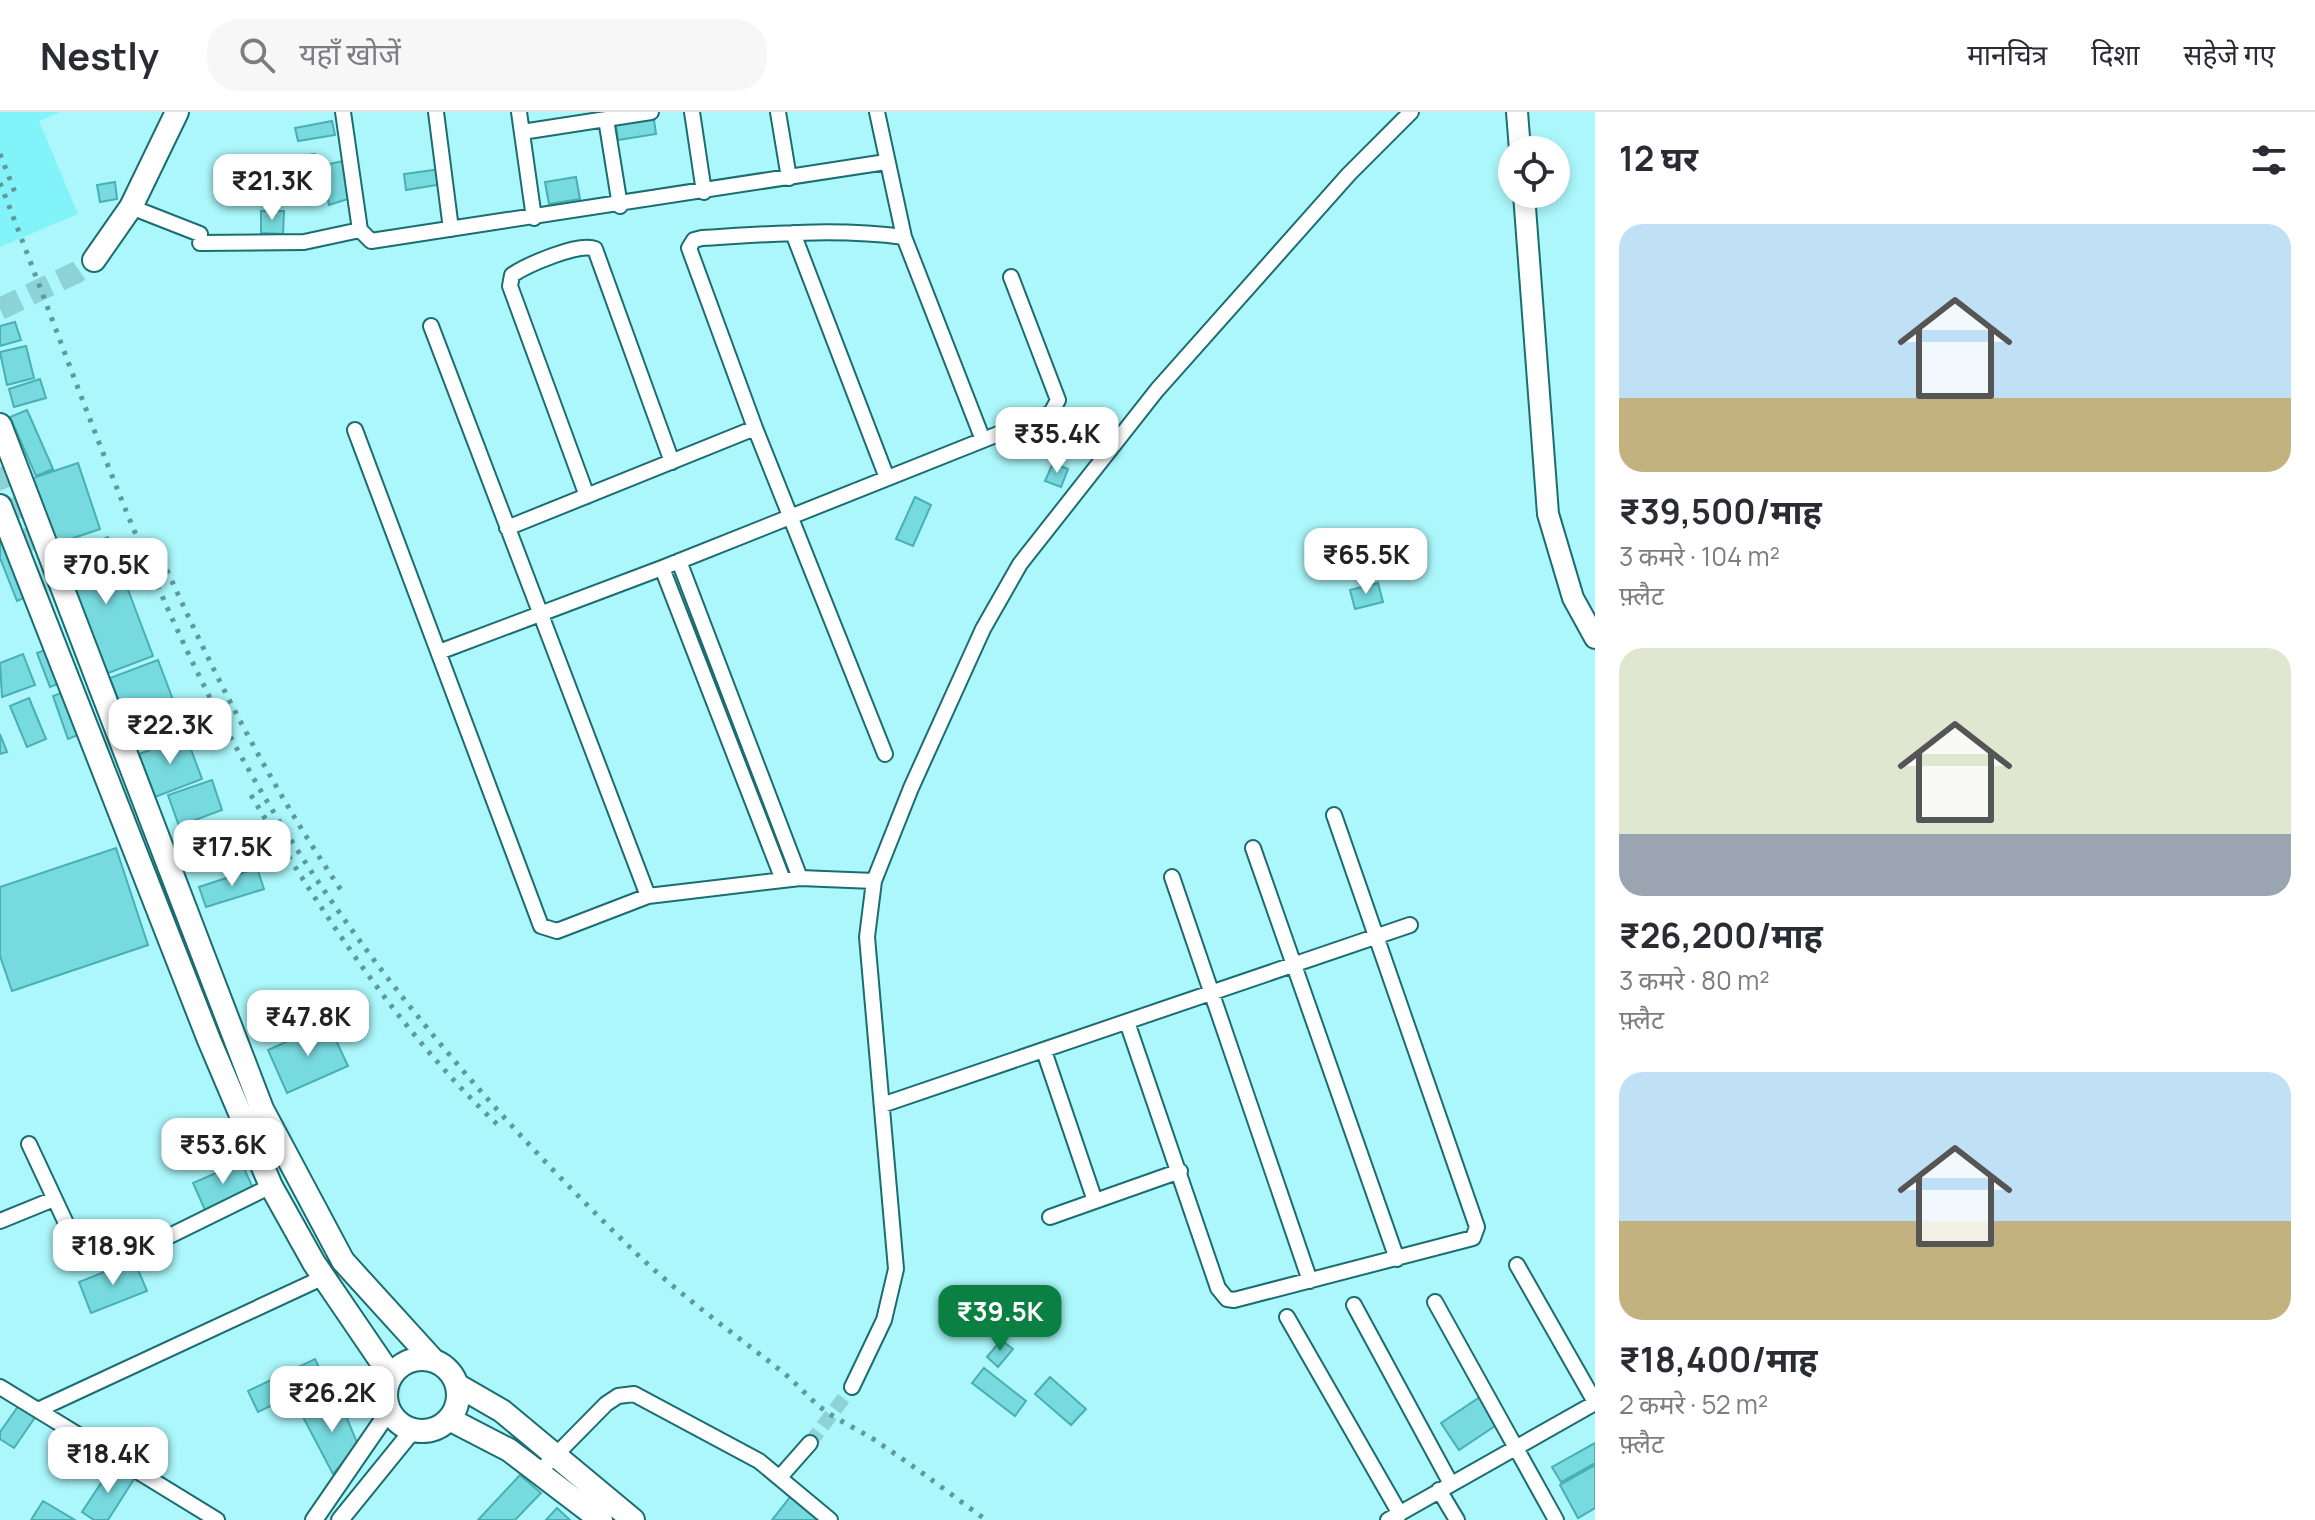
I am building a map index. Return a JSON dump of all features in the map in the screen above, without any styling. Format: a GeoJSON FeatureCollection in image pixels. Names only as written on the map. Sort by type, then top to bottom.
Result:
{"type":"FeatureCollection","features":[{"type":"Feature","properties":{"kind":"main road"},"geometry":{"type":"LineString","coordinates":[[94,260],[131,207],[177,112]]}},
{"type":"Feature","properties":{"kind":"main road"},"geometry":{"type":"LineString","coordinates":[[1517,112],[1519,136]]}},
{"type":"Feature","properties":{"kind":"main road"},"geometry":{"type":"LineString","coordinates":[[1525,208],[1548,514],[1573,598],[1595,638]]}},
{"type":"Feature","properties":{"kind":"main road"},"geometry":{"type":"LineString","coordinates":[[0,425],[262,1109],[295,1177],[343,1261],[433,1360],[452,1375],[457,1385],[459,1398],[449,1419],[429,1431],[413,1430],[396,1421],[389,1411],[386,1388],[391,1376],[409,1361],[433,1360]]}},
{"type":"Feature","properties":{"kind":"main road"},"geometry":{"type":"LineString","coordinates":[[0,506],[209,1040],[271,1186],[324,1277],[391,1376]]}},
{"type":"Feature","properties":{"kind":"main road"},"geometry":{"type":"LineString","coordinates":[[457,1385],[502,1411],[633,1520]]}},
{"type":"Feature","properties":{"kind":"main road"},"geometry":{"type":"LineString","coordinates":[[449,1419],[509,1450],[601,1520]]}},
{"type":"Feature","properties":{"kind":"street"},"geometry":{"type":"LineString","coordinates":[[343,112],[360,230],[366,238],[377,242],[886,162]]}},
{"type":"Feature","properties":{"kind":"street"},"geometry":{"type":"LineString","coordinates":[[436,112],[451,229]]}},
{"type":"Feature","properties":{"kind":"street"},"geometry":{"type":"LineString","coordinates":[[519,112],[534,218]]}},
{"type":"Feature","properties":{"kind":"street"},"geometry":{"type":"LineString","coordinates":[[522,132],[651,112]]}},
{"type":"Feature","properties":{"kind":"street"},"geometry":{"type":"LineString","coordinates":[[692,112],[704,192]]}},
{"type":"Feature","properties":{"kind":"street"},"geometry":{"type":"LineString","coordinates":[[778,112],[789,178]]}},
{"type":"Feature","properties":{"kind":"street"},"geometry":{"type":"LineString","coordinates":[[877,112],[904,237],[983,440]]}},
{"type":"Feature","properties":{"kind":"street"},"geometry":{"type":"LineString","coordinates":[[852,1387],[884,1320],[896,1269],[867,937],[874,881],[983,629],[1020,564],[1157,390],[1349,174],[1411,112]]}},
{"type":"Feature","properties":{"kind":"street"},"geometry":{"type":"LineString","coordinates":[[606,119],[620,206]]}},
{"type":"Feature","properties":{"kind":"street"},"geometry":{"type":"LineString","coordinates":[[131,207],[200,239],[304,242],[360,230]]}},
{"type":"Feature","properties":{"kind":"street"},"geometry":{"type":"LineString","coordinates":[[885,754],[755,428],[689,248],[694,240],[702,238],[793,233],[850,231],[904,237]]}},
{"type":"Feature","properties":{"kind":"street"},"geometry":{"type":"LineString","coordinates":[[793,233],[887,478]]}},
{"type":"Feature","properties":{"kind":"street"},"geometry":{"type":"LineString","coordinates":[[587,496],[510,286],[512,275],[522,268],[569,250],[589,246],[595,249],[672,462]]}},
{"type":"Feature","properties":{"kind":"street"},"geometry":{"type":"LineString","coordinates":[[439,652],[662,568],[1051,413],[1057,406],[1056,392],[1011,277]]}},
{"type":"Feature","properties":{"kind":"street"},"geometry":{"type":"LineString","coordinates":[[431,326],[648,896]]}},
{"type":"Feature","properties":{"kind":"street"},"geometry":{"type":"LineString","coordinates":[[507,528],[755,428]]}},
{"type":"Feature","properties":{"kind":"street"},"geometry":{"type":"LineString","coordinates":[[355,430],[541,926],[557,931],[648,896],[800,878],[874,881]]}},
{"type":"Feature","properties":{"kind":"street"},"geometry":{"type":"LineString","coordinates":[[679,561],[800,878]]}},
{"type":"Feature","properties":{"kind":"street"},"geometry":{"type":"LineString","coordinates":[[662,568],[783,880]]}},
{"type":"Feature","properties":{"kind":"street"},"geometry":{"type":"LineString","coordinates":[[1127,1022],[1218,1288],[1227,1299],[1234,1300],[1473,1238],[1477,1227],[1334,815]]}},
{"type":"Feature","properties":{"kind":"street"},"geometry":{"type":"LineString","coordinates":[[1253,848],[1397,1259]]}},
{"type":"Feature","properties":{"kind":"street"},"geometry":{"type":"LineString","coordinates":[[1172,877],[1310,1281]]}},
{"type":"Feature","properties":{"kind":"street"},"geometry":{"type":"LineString","coordinates":[[882,1105],[1410,925]]}},
{"type":"Feature","properties":{"kind":"street"},"geometry":{"type":"LineString","coordinates":[[1044,1051],[1095,1201]]}},
{"type":"Feature","properties":{"kind":"street"},"geometry":{"type":"LineString","coordinates":[[29,1144],[79,1251],[94,1260],[137,1252],[271,1186]]}},
{"type":"Feature","properties":{"kind":"street"},"geometry":{"type":"LineString","coordinates":[[1050,1217],[1180,1171]]}},
{"type":"Feature","properties":{"kind":"street"},"geometry":{"type":"LineString","coordinates":[[0,1221],[54,1199]]}},
{"type":"Feature","properties":{"kind":"street"},"geometry":{"type":"LineString","coordinates":[[1287,1317],[1394,1517],[1595,1403],[1517,1265]]}},
{"type":"Feature","properties":{"kind":"street"},"geometry":{"type":"LineString","coordinates":[[40,1409],[324,1277]]}},
{"type":"Feature","properties":{"kind":"street"},"geometry":{"type":"LineString","coordinates":[[1435,1302],[1556,1520]]}},
{"type":"Feature","properties":{"kind":"street"},"geometry":{"type":"LineString","coordinates":[[1354,1305],[1445,1487],[1457,1520]]}},
{"type":"Feature","properties":{"kind":"street"},"geometry":{"type":"LineString","coordinates":[[0,1387],[217,1520]]}},
{"type":"Feature","properties":{"kind":"street"},"geometry":{"type":"LineString","coordinates":[[539,1472],[606,1404],[618,1396],[634,1394],[759,1461],[830,1520]]}},
{"type":"Feature","properties":{"kind":"street"},"geometry":{"type":"LineString","coordinates":[[314,1520],[389,1411]]}},
{"type":"Feature","properties":{"kind":"street"},"geometry":{"type":"LineString","coordinates":[[340,1520],[413,1430]]}},
{"type":"Feature","properties":{"kind":"street"},"geometry":{"type":"LineString","coordinates":[[780,1477],[810,1443]]}},
{"type":"Feature","properties":{"kind":"shaded area"},"geometry":{"type":"Polygon","coordinates":[[[0,112],[60,112],[39,121],[78,214],[0,247],[0,112]]]}},
{"type":"Feature","properties":{"kind":"building"},"geometry":{"type":"Polygon","coordinates":[[[653,113],[656,134],[618,140],[615,119],[653,113]]]}},
{"type":"Feature","properties":{"kind":"building"},"geometry":{"type":"Polygon","coordinates":[[[332,121],[335,135],[298,141],[295,128],[332,121]]]}},
{"type":"Feature","properties":{"kind":"building"},"geometry":{"type":"Polygon","coordinates":[[[315,154],[321,185],[285,192],[279,160],[315,154]]]}},
{"type":"Feature","properties":{"kind":"building"},"geometry":{"type":"Polygon","coordinates":[[[347,160],[351,198],[329,205],[321,166],[347,160]]]}},
{"type":"Feature","properties":{"kind":"building"},"geometry":{"type":"Polygon","coordinates":[[[441,169],[443,184],[406,190],[404,174],[441,169]]]}},
{"type":"Feature","properties":{"kind":"building"},"geometry":{"type":"Polygon","coordinates":[[[576,177],[580,199],[549,204],[545,182],[576,177]]]}},
{"type":"Feature","properties":{"kind":"building"},"geometry":{"type":"Polygon","coordinates":[[[274,178],[277,199],[255,203],[251,182],[274,178]]]}},
{"type":"Feature","properties":{"kind":"building"},"geometry":{"type":"Polygon","coordinates":[[[115,182],[117,199],[100,202],[97,185],[115,182]]]}},
{"type":"Feature","properties":{"kind":"building"},"geometry":{"type":"Polygon","coordinates":[[[261,211],[284,211],[283,234],[261,233],[261,211]]]}},
{"type":"Feature","properties":{"kind":"building"},"geometry":{"type":"Polygon","coordinates":[[[15,322],[21,340],[0,346],[0,326],[15,322]]]}},
{"type":"Feature","properties":{"kind":"building"},"geometry":{"type":"Polygon","coordinates":[[[26,346],[34,378],[7,385],[0,352],[26,346]]]}},
{"type":"Feature","properties":{"kind":"building"},"geometry":{"type":"Polygon","coordinates":[[[40,379],[46,398],[14,407],[9,389],[40,379]]]}},
{"type":"Feature","properties":{"kind":"building"},"geometry":{"type":"Polygon","coordinates":[[[27,410],[53,469],[36,476],[10,417],[27,410]]]}},
{"type":"Feature","properties":{"kind":"building"},"geometry":{"type":"Polygon","coordinates":[[[78,463],[100,529],[53,545],[30,479],[78,463]]]}},
{"type":"Feature","properties":{"kind":"building"},"geometry":{"type":"Polygon","coordinates":[[[1053,463],[1068,469],[1061,487],[1045,481],[1053,463]]]}},
{"type":"Feature","properties":{"kind":"building"},"geometry":{"type":"Polygon","coordinates":[[[915,497],[931,505],[913,546],[896,539],[915,497]]]}},
{"type":"Feature","properties":{"kind":"building"},"geometry":{"type":"Polygon","coordinates":[[[0,515],[31,595],[17,601],[0,558],[0,515]]]}},
{"type":"Feature","properties":{"kind":"building"},"geometry":{"type":"Polygon","coordinates":[[[108,537],[153,656],[103,675],[58,556],[108,537]]]}},
{"type":"Feature","properties":{"kind":"building"},"geometry":{"type":"Polygon","coordinates":[[[1378,583],[1383,602],[1355,609],[1350,590],[1378,583]]]}},
{"type":"Feature","properties":{"kind":"building"},"geometry":{"type":"Polygon","coordinates":[[[50,648],[63,682],[50,687],[37,653],[50,648]]]}},
{"type":"Feature","properties":{"kind":"building"},"geometry":{"type":"Polygon","coordinates":[[[23,654],[35,685],[2,697],[0,663],[23,654]]]}},
{"type":"Feature","properties":{"kind":"building"},"geometry":{"type":"Polygon","coordinates":[[[158,660],[184,729],[137,747],[110,678],[158,660]]]}},
{"type":"Feature","properties":{"kind":"building"},"geometry":{"type":"Polygon","coordinates":[[[69,690],[83,733],[68,739],[53,696],[69,690]]]}},
{"type":"Feature","properties":{"kind":"building"},"geometry":{"type":"Polygon","coordinates":[[[29,698],[46,739],[27,747],[10,706],[29,698]]]}},
{"type":"Feature","properties":{"kind":"building"},"geometry":{"type":"Polygon","coordinates":[[[0,734],[7,752],[0,754],[0,734]]]}},
{"type":"Feature","properties":{"kind":"building"},"geometry":{"type":"Polygon","coordinates":[[[186,736],[202,779],[155,797],[139,754],[186,736]]]}},
{"type":"Feature","properties":{"kind":"building"},"geometry":{"type":"Polygon","coordinates":[[[212,780],[222,810],[179,826],[168,795],[212,780]]]}},
{"type":"Feature","properties":{"kind":"building"},"geometry":{"type":"Polygon","coordinates":[[[116,848],[148,945],[12,991],[0,956],[0,887],[116,848]]]}},
{"type":"Feature","properties":{"kind":"building"},"geometry":{"type":"Polygon","coordinates":[[[257,868],[264,889],[206,907],[199,887],[257,868]]]}},
{"type":"Feature","properties":{"kind":"building"},"geometry":{"type":"Polygon","coordinates":[[[328,1023],[348,1066],[287,1093],[268,1050],[328,1023]]]}},
{"type":"Feature","properties":{"kind":"building"},"geometry":{"type":"Polygon","coordinates":[[[241,1162],[253,1188],[205,1210],[193,1183],[241,1162]]]}},
{"type":"Feature","properties":{"kind":"building"},"geometry":{"type":"Polygon","coordinates":[[[134,1260],[147,1291],[91,1313],[79,1282],[134,1260]]]}},
{"type":"Feature","properties":{"kind":"building"},"geometry":{"type":"Polygon","coordinates":[[[1001,1340],[1013,1349],[998,1367],[987,1357],[1001,1340]]]}},
{"type":"Feature","properties":{"kind":"building"},"geometry":{"type":"Polygon","coordinates":[[[315,1359],[325,1380],[258,1412],[248,1391],[315,1359]]]}},
{"type":"Feature","properties":{"kind":"building"},"geometry":{"type":"Polygon","coordinates":[[[984,1368],[1026,1401],[1015,1416],[972,1383],[984,1368]]]}},
{"type":"Feature","properties":{"kind":"building"},"geometry":{"type":"Polygon","coordinates":[[[1050,1377],[1086,1409],[1071,1425],[1035,1394],[1050,1377]]]}},
{"type":"Feature","properties":{"kind":"building"},"geometry":{"type":"Polygon","coordinates":[[[1483,1395],[1501,1422],[1459,1450],[1441,1423],[1483,1395]]]}},
{"type":"Feature","properties":{"kind":"building"},"geometry":{"type":"Polygon","coordinates":[[[339,1399],[358,1445],[333,1474],[303,1417],[339,1399]]]}},
{"type":"Feature","properties":{"kind":"building"},"geometry":{"type":"Polygon","coordinates":[[[19,1405],[36,1416],[14,1448],[0,1439],[0,1432],[19,1405]]]}},
{"type":"Feature","properties":{"kind":"building"},"geometry":{"type":"Polygon","coordinates":[[[1595,1443],[1595,1463],[1561,1482],[1552,1467],[1595,1443]]]}},
{"type":"Feature","properties":{"kind":"building"},"geometry":{"type":"Polygon","coordinates":[[[113,1465],[134,1479],[108,1520],[94,1520],[82,1512],[113,1465]]]}},
{"type":"Feature","properties":{"kind":"building"},"geometry":{"type":"Polygon","coordinates":[[[1595,1465],[1595,1508],[1578,1518],[1560,1485],[1595,1465]]]}},
{"type":"Feature","properties":{"kind":"building"},"geometry":{"type":"Polygon","coordinates":[[[520,1475],[541,1493],[515,1520],[478,1520],[520,1475]]]}},
{"type":"Feature","properties":{"kind":"building"},"geometry":{"type":"Polygon","coordinates":[[[791,1496],[821,1520],[772,1520],[791,1496]]]}},
{"type":"Feature","properties":{"kind":"building"},"geometry":{"type":"Polygon","coordinates":[[[43,1501],[75,1520],[31,1520],[43,1501]]]}},
{"type":"Feature","properties":{"kind":"building"},"geometry":{"type":"Polygon","coordinates":[[[557,1508],[570,1520],[546,1520],[557,1508]]]}},
{"type":"Feature","properties":{"kind":"tunnel"},"geometry":{"type":"LineString","coordinates":[[0,309],[77,272],[94,260]]}},
{"type":"Feature","properties":{"kind":"tunnel"},"geometry":{"type":"LineString","coordinates":[[0,467],[28,535],[52,558]]}},
{"type":"Feature","properties":{"kind":"tunnel"},"geometry":{"type":"LineString","coordinates":[[810,1443],[852,1387]]}},
{"type":"Feature","properties":{"kind":"railway"},"geometry":{"type":"LineString","coordinates":[[0,154],[16,195]]}},
{"type":"Feature","properties":{"kind":"railway"},"geometry":{"type":"LineString","coordinates":[[0,183],[113,479],[210,697],[286,833],[376,963],[476,1086],[529,1145],[640,1257],[786,1375],[824,1410],[875,1440],[986,1520]]}},
{"type":"Feature","properties":{"kind":"railway"},"geometry":{"type":"LineString","coordinates":[[157,548],[242,725],[343,893]]}},
{"type":"Feature","properties":{"kind":"railway"},"geometry":{"type":"LineString","coordinates":[[251,795],[364,970],[429,1052],[500,1127]]}}]}
